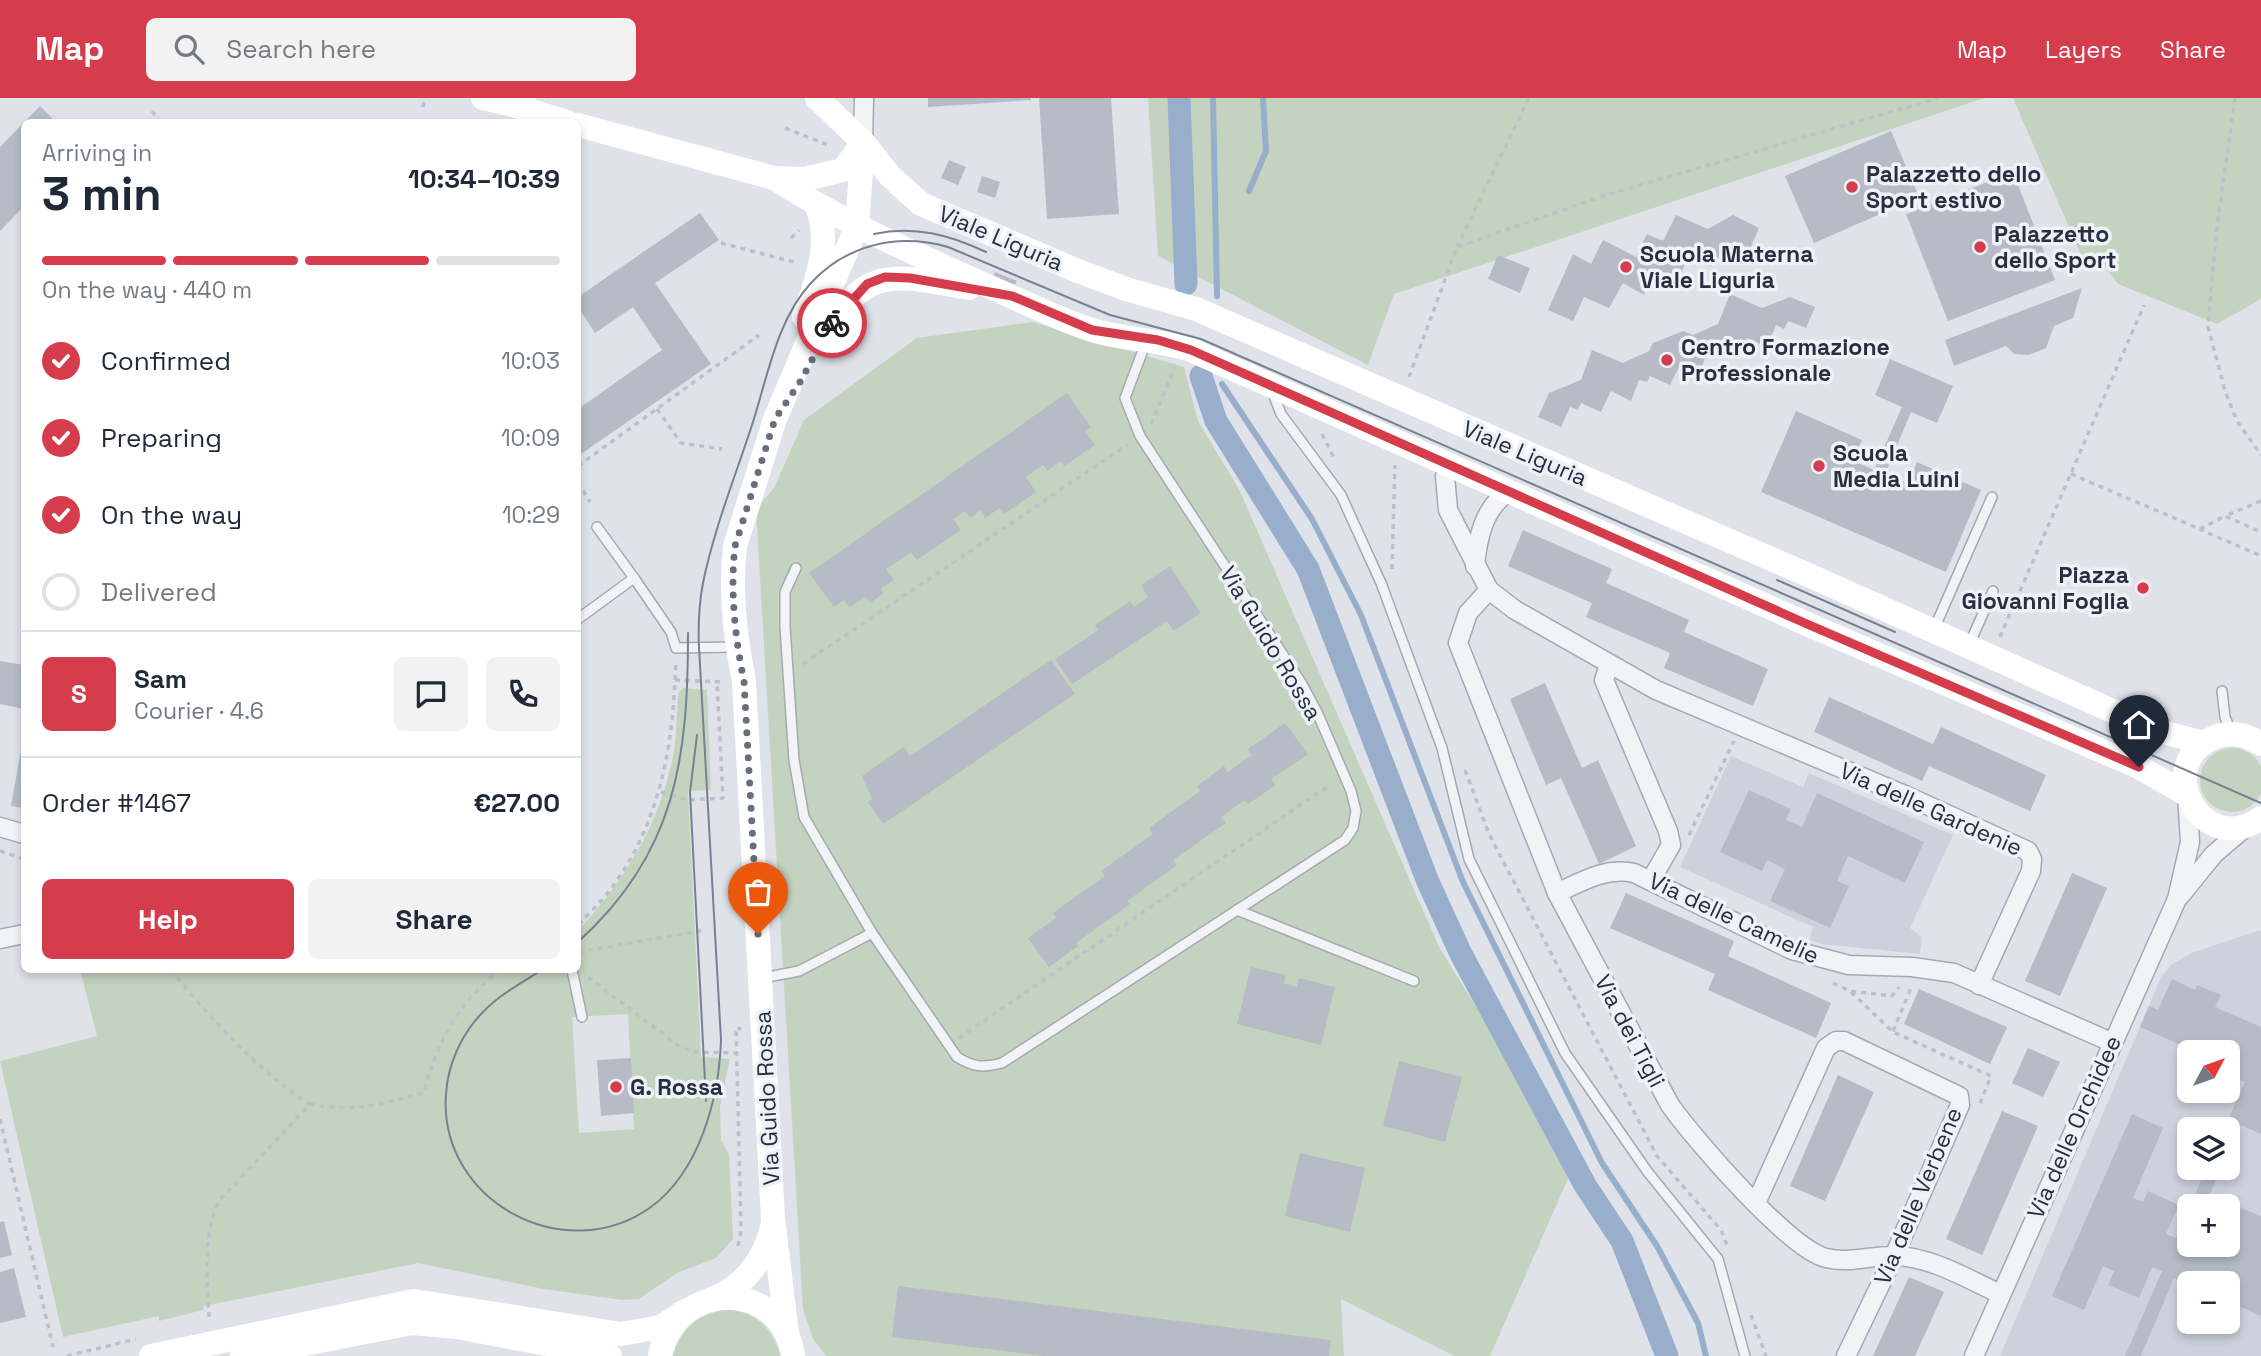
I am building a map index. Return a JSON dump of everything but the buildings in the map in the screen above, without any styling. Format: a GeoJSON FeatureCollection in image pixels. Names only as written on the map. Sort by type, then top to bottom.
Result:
{"type":"FeatureCollection","features":[{"type":"Feature","properties":{"kind":"main road"},"geometry":{"type":"LineString","coordinates":[[483,98],[518,101],[560,119]]}},
{"type":"Feature","properties":{"kind":"main road","name":"Viale Liguria"},"geometry":{"type":"LineString","coordinates":[[817,98],[863,142],[890,176],[921,204],[1078,271],[1126,289],[1195,309],[2155,730],[2204,743]]}},
{"type":"Feature","properties":{"kind":"main road"},"geometry":{"type":"LineString","coordinates":[[581,126],[774,178],[805,179],[843,170],[863,142]]}},
{"type":"Feature","properties":{"kind":"main road","name":"Via Guido Rossa"},"geometry":{"type":"LineString","coordinates":[[775,419],[857,226],[863,142]]}},
{"type":"Feature","properties":{"kind":"main road","name":"Viale Liguria"},"geometry":{"type":"LineString","coordinates":[[774,178],[817,207],[1012,296],[1092,330],[1148,338],[1191,350],[1807,624],[2139,767],[2186,794],[2198,813],[2217,826],[2232,829],[2256,823]]}},
{"type":"Feature","properties":{"kind":"main road","name":"Via Guido Rossa"},"geometry":{"type":"LineString","coordinates":[[792,1347],[773,1218],[744,681],[737,647],[733,566],[735,546],[825,247],[822,219],[817,207]]}},
{"type":"Feature","properties":{"kind":"main road","name":"Via Guido Rossa"},"geometry":{"type":"LineString","coordinates":[[775,419],[800,382],[834,320],[867,284],[885,277],[910,278],[1012,296]]}},
{"type":"Feature","properties":{"kind":"main road"},"geometry":{"type":"LineString","coordinates":[[2186,794],[2187,766],[2204,743],[2232,734],[2246,736],[2261,744]]}},
{"type":"Feature","properties":{"kind":"main road","name":"Via Guido Rossa"},"geometry":{"type":"LineString","coordinates":[[151,1356],[414,1300],[621,1334],[661,1327],[685,1311],[735,1286],[756,1266],[770,1237],[773,1218]]}},
{"type":"Feature","properties":{"kind":"main road"},"geometry":{"type":"LineString","coordinates":[[710,1299],[736,1298],[754,1303],[773,1315],[792,1347]]}},
{"type":"Feature","properties":{"kind":"main road"},"geometry":{"type":"LineString","coordinates":[[660,1356],[668,1332],[685,1311]]}},
{"type":"Feature","properties":{"kind":"main road"},"geometry":{"type":"LineString","coordinates":[[242,1356],[412,1322],[457,1327],[610,1356]]}},
{"type":"Feature","properties":{"kind":"street"},"geometry":{"type":"LineString","coordinates":[[863,142],[864,98]]}},
{"type":"Feature","properties":{"kind":"street"},"geometry":{"type":"LineString","coordinates":[[1450,464],[1445,477],[1448,510],[1489,590],[1514,610],[1609,665],[1656,690],[1741,727]]}},
{"type":"Feature","properties":{"kind":"street"},"geometry":{"type":"LineString","coordinates":[[1475,566],[1478,539],[1494,500],[1510,490]]}},
{"type":"Feature","properties":{"kind":"street","name":"Via dei Tigli"},"geometry":{"type":"LineString","coordinates":[[1489,590],[1468,613],[1458,643],[1557,893],[1670,1105],[1687,1130],[1756,1203],[1799,1242],[1824,1258],[1851,1261],[1894,1256],[1918,1258],[2000,1294]]}},
{"type":"Feature","properties":{"kind":"street"},"geometry":{"type":"LineString","coordinates":[[1609,665],[1604,680],[1668,831],[1671,845],[1651,880]]}},
{"type":"Feature","properties":{"kind":"street","name":"Via delle Gardenie"},"geometry":{"type":"LineString","coordinates":[[1741,727],[2028,851],[2032,859],[2031,871],[1979,985]]}},
{"type":"Feature","properties":{"kind":"street","name":"Via delle Orchidee"},"geometry":{"type":"LineString","coordinates":[[1974,1356],[2111,1042],[2178,899],[2190,842],[2186,794]]}},
{"type":"Feature","properties":{"kind":"street","name":"Via delle Orchidee"},"geometry":{"type":"LineString","coordinates":[[2178,899],[2214,855],[2256,823]]}},
{"type":"Feature","properties":{"kind":"street"},"geometry":{"type":"LineString","coordinates":[[0,827],[21,833]]}},
{"type":"Feature","properties":{"kind":"street","name":"Via delle Camelie"},"geometry":{"type":"LineString","coordinates":[[1557,893],[1617,870],[1651,880],[1792,950],[1823,961],[1954,973],[2111,1042]]}},
{"type":"Feature","properties":{"kind":"street"},"geometry":{"type":"LineString","coordinates":[[0,939],[21,935]]}},
{"type":"Feature","properties":{"kind":"street","name":"Via delle Verbene"},"geometry":{"type":"LineString","coordinates":[[1756,1203],[1826,1048],[1836,1041],[1844,1041],[1959,1096],[1960,1105],[1894,1256],[1846,1356]]}},
{"type":"Feature","properties":{"kind":"lane","name":"Via Guido Rossa"},"geometry":{"type":"LineString","coordinates":[[796,568],[785,592],[794,760],[804,817],[872,933],[957,1057],[968,1064],[984,1068],[1002,1063],[1345,841],[1353,828],[1356,811],[1344,775],[1302,684],[1140,436],[1125,398],[1148,338]]}},
{"type":"Feature","properties":{"kind":"lane"},"geometry":{"type":"LineString","coordinates":[[1271,384],[1273,400],[1281,414],[1341,495],[1381,583],[1442,748],[1469,859],[1565,1053],[1647,1171],[1718,1259],[1725,1276],[1745,1356]]}},
{"type":"Feature","properties":{"kind":"lane"},"geometry":{"type":"LineString","coordinates":[[1933,631],[1992,497]]}},
{"type":"Feature","properties":{"kind":"lane"},"geometry":{"type":"LineString","coordinates":[[597,527],[671,632],[676,648],[737,647]]}},
{"type":"Feature","properties":{"kind":"lane"},"geometry":{"type":"LineString","coordinates":[[581,617],[635,579]]}},
{"type":"Feature","properties":{"kind":"lane"},"geometry":{"type":"LineString","coordinates":[[1968,646],[1993,591]]}},
{"type":"Feature","properties":{"kind":"lane"},"geometry":{"type":"LineString","coordinates":[[2222,691],[2225,717],[2232,734]]}},
{"type":"Feature","properties":{"kind":"lane"},"geometry":{"type":"LineString","coordinates":[[1237,910],[1414,981]]}},
{"type":"Feature","properties":{"kind":"lane","name":"Via Guido Rossa"},"geometry":{"type":"LineString","coordinates":[[760,978],[799,971],[872,933]]}},
{"type":"Feature","properties":{"kind":"lane"},"geometry":{"type":"LineString","coordinates":[[573,973],[582,1017]]}},
{"type":"Feature","properties":{"kind":"path"},"geometry":{"type":"LineString","coordinates":[[423,107],[425,98]]}},
{"type":"Feature","properties":{"kind":"path"},"geometry":{"type":"LineString","coordinates":[[1402,399],[1457,247],[1529,98]]}},
{"type":"Feature","properties":{"kind":"path"},"geometry":{"type":"LineString","coordinates":[[1457,247],[1603,196],[1938,98]]}},
{"type":"Feature","properties":{"kind":"path"},"geometry":{"type":"LineString","coordinates":[[2235,98],[2218,222],[2208,327],[2233,411],[2261,455]]}},
{"type":"Feature","properties":{"kind":"path"},"geometry":{"type":"LineString","coordinates":[[152,111],[157,119]]}},
{"type":"Feature","properties":{"kind":"path"},"geometry":{"type":"LineString","coordinates":[[785,128],[828,145]]}},
{"type":"Feature","properties":{"kind":"path"},"geometry":{"type":"LineString","coordinates":[[721,243],[803,264]]}},
{"type":"Feature","properties":{"kind":"path"},"geometry":{"type":"LineString","coordinates":[[1996,647],[2144,305]]}},
{"type":"Feature","properties":{"kind":"path"},"geometry":{"type":"LineString","coordinates":[[581,464],[759,335]]}},
{"type":"Feature","properties":{"kind":"path"},"geometry":{"type":"LineString","coordinates":[[788,670],[819,654],[1140,436],[1154,421],[1178,359]]}},
{"type":"Feature","properties":{"kind":"path"},"geometry":{"type":"LineString","coordinates":[[657,409],[681,443],[722,449]]}},
{"type":"Feature","properties":{"kind":"path"},"geometry":{"type":"LineString","coordinates":[[2071,474],[2261,556]]}},
{"type":"Feature","properties":{"kind":"path"},"geometry":{"type":"LineString","coordinates":[[581,487],[590,502]]}},
{"type":"Feature","properties":{"kind":"path"},"geometry":{"type":"LineString","coordinates":[[2197,528],[2261,501]]}},
{"type":"Feature","properties":{"kind":"path"},"geometry":{"type":"LineString","coordinates":[[2225,516],[2261,532]]}},
{"type":"Feature","properties":{"kind":"path"},"geometry":{"type":"LineString","coordinates":[[581,921],[608,893],[629,863],[661,792],[671,748],[675,680],[716,683],[744,681]]}},
{"type":"Feature","properties":{"kind":"path"},"geometry":{"type":"LineString","coordinates":[[661,792],[687,800],[723,798],[716,683]]}},
{"type":"Feature","properties":{"kind":"path"},"geometry":{"type":"LineString","coordinates":[[1687,838],[1741,727]]}},
{"type":"Feature","properties":{"kind":"path"},"geometry":{"type":"LineString","coordinates":[[949,1045],[1344,775]]}},
{"type":"Feature","properties":{"kind":"path"},"geometry":{"type":"LineString","coordinates":[[0,851],[21,858]]}},
{"type":"Feature","properties":{"kind":"path"},"geometry":{"type":"LineString","coordinates":[[581,951],[705,930]]}},
{"type":"Feature","properties":{"kind":"path"},"geometry":{"type":"LineString","coordinates":[[173,973],[215,1024],[249,1059],[310,1104],[339,1110],[375,1106],[424,1093],[432,1060],[459,1008],[496,973]]}},
{"type":"Feature","properties":{"kind":"path"},"geometry":{"type":"LineString","coordinates":[[585,974],[678,1045],[692,1052],[736,1053]]}},
{"type":"Feature","properties":{"kind":"path"},"geometry":{"type":"LineString","coordinates":[[1893,1032],[1914,981]]}},
{"type":"Feature","properties":{"kind":"path"},"geometry":{"type":"LineString","coordinates":[[736,1028],[741,1229],[736,1253]]}},
{"type":"Feature","properties":{"kind":"path"},"geometry":{"type":"LineString","coordinates":[[209,1317],[208,1234],[212,1215],[220,1200],[310,1104]]}},
{"type":"Feature","properties":{"kind":"path"},"geometry":{"type":"LineString","coordinates":[[0,1119],[53,1348]]}},
{"type":"Feature","properties":{"kind":"shaded area"},"geometry":{"type":"Polygon","coordinates":[[[1731,756],[1803,787],[1809,773],[1953,835],[1910,928],[1922,937],[1920,954],[1821,944],[1810,940],[1813,927],[1680,867],[1731,756]]]}},
{"type":"Feature","properties":{"kind":"shaded area"},"geometry":{"type":"Polygon","coordinates":[[[2261,930],[2261,1356],[2000,1356],[2161,977],[2172,964],[2194,952],[2261,930]]]}},
{"type":"Feature","properties":{"kind":"green space"},"geometry":{"type":"Polygon","coordinates":[[[1148,98],[1985,98],[1394,294],[1368,365],[1158,256],[1148,98]]]}},
{"type":"Feature","properties":{"kind":"green space"},"geometry":{"type":"Polygon","coordinates":[[[2013,98],[2261,98],[2261,299],[2217,324],[2118,284],[2094,252],[2081,255],[2013,98]]]}},
{"type":"Feature","properties":{"kind":"green space"},"geometry":{"type":"Polygon","coordinates":[[[1033,322],[1184,367],[1198,421],[1239,489],[1439,947],[1574,1165],[1490,1356],[1454,1356],[1341,1299],[1344,1356],[826,1356],[813,1339],[803,1309],[756,509],[774,488],[804,420],[917,338],[1033,322]]]}},
{"type":"Feature","properties":{"kind":"green space"},"geometry":{"type":"Polygon","coordinates":[[[683,688],[707,690],[711,790],[688,791],[701,1057],[730,1059],[720,1106],[721,1140],[729,1154],[733,1239],[716,1258],[677,1273],[639,1299],[622,1300],[544,1289],[418,1263],[204,1306],[203,1310],[159,1321],[159,1316],[63,1337],[0,1061],[97,1036],[81,973],[581,973],[581,927],[626,870],[651,826],[674,751],[679,692],[683,688]],[[628,1014],[572,1017],[579,1133],[634,1129],[628,1014]]]}},
{"type":"Feature","properties":{"kind":"green space"},"geometry":{"type":"Polygon","coordinates":[[[2232,748],[2244,750],[2259,762],[2262,768],[2262,792],[2250,807],[2232,812],[2220,810],[2205,798],[2200,780],[2202,768],[2214,753],[2232,748]]]}},
{"type":"Feature","properties":{"kind":"green space"},"geometry":{"type":"Polygon","coordinates":[[[727,1309],[747,1314],[762,1324],[773,1337],[781,1356],[672,1356],[686,1329],[706,1315],[727,1309]]]}},
{"type":"Feature","properties":{"kind":"waterway"},"geometry":{"type":"LineString","coordinates":[[1179,98],[1186,284]]}},
{"type":"Feature","properties":{"kind":"waterway"},"geometry":{"type":"LineString","coordinates":[[1213,98],[1217,296]]}},
{"type":"Feature","properties":{"kind":"waterway"},"geometry":{"type":"LineString","coordinates":[[1249,191],[1266,151],[1263,98]]}},
{"type":"Feature","properties":{"kind":"waterway"},"geometry":{"type":"LineString","coordinates":[[1201,376],[1216,421],[1308,569],[1428,882],[1461,954],[1585,1185],[1622,1241],[1667,1356]]}},
{"type":"Feature","properties":{"kind":"waterway"},"geometry":{"type":"LineString","coordinates":[[1222,384],[1312,519],[1361,615],[1463,882],[1602,1163],[1657,1246],[1698,1323],[1706,1356]]}},
{"type":"Feature","properties":{"kind":"tram line"},"geometry":{"type":"LineString","coordinates":[[874,234],[889,231],[932,233],[986,252]]}},
{"type":"Feature","properties":{"kind":"tram line"},"geometry":{"type":"LineString","coordinates":[[537,973],[489,1007],[462,1040],[447,1083],[449,1132],[463,1166],[485,1193],[513,1214],[546,1227],[582,1231],[617,1224],[651,1207],[668,1192],[682,1174],[704,1132],[716,1085],[721,1040],[699,639],[702,591],[713,543],[774,350],[799,298],[811,283],[841,259],[874,245],[892,242],[911,241],[948,247],[1110,315],[1201,339],[2261,803]]}},
{"type":"Feature","properties":{"kind":"tram line"},"geometry":{"type":"LineString","coordinates":[[1777,580],[1895,632]]}},
{"type":"Feature","properties":{"kind":"tram line"},"geometry":{"type":"LineString","coordinates":[[581,939],[611,908],[637,874],[656,838],[670,801],[685,722],[688,633]]}},
{"type":"Feature","properties":{"kind":"tram line"},"geometry":{"type":"LineString","coordinates":[[697,735],[690,792],[706,1101]]}},
{"type":"Feature","properties":{"kind":"way so far"},"geometry":{"type":"LineString","coordinates":[[758,934],[744,681],[737,647],[733,566],[735,546],[775,419],[800,382],[832,323]]}},
{"type":"Feature","properties":{"kind":"place","name":"Palazzetto dello Sport estivo"},"geometry":{"type":"Point","coordinates":[1852,187]}},
{"type":"Feature","properties":{"kind":"place","name":"Palazzetto dello Sport"},"geometry":{"type":"Point","coordinates":[1980,247]}},
{"type":"Feature","properties":{"kind":"place","name":"Scuola Materna Viale Liguria"},"geometry":{"type":"Point","coordinates":[1626,267]}},
{"type":"Feature","properties":{"kind":"place","name":"Centro Formazione Professionale"},"geometry":{"type":"Point","coordinates":[1667,360]}},
{"type":"Feature","properties":{"kind":"place","name":"Scuola Media Luini"},"geometry":{"type":"Point","coordinates":[1819,466]}},
{"type":"Feature","properties":{"kind":"place","name":"Piazza Giovanni Foglia"},"geometry":{"type":"Point","coordinates":[2143,588]}},
{"type":"Feature","properties":{"kind":"place","name":"G. Rossa"},"geometry":{"type":"Point","coordinates":[616,1087]}},
{"type":"Feature","properties":{"kind":"route"},"geometry":{"type":"LineString","coordinates":[[832,323],[867,284],[885,277],[910,278],[1012,296],[1092,330],[1158,340],[1191,350],[1807,624],[2139,767]]}}]}
